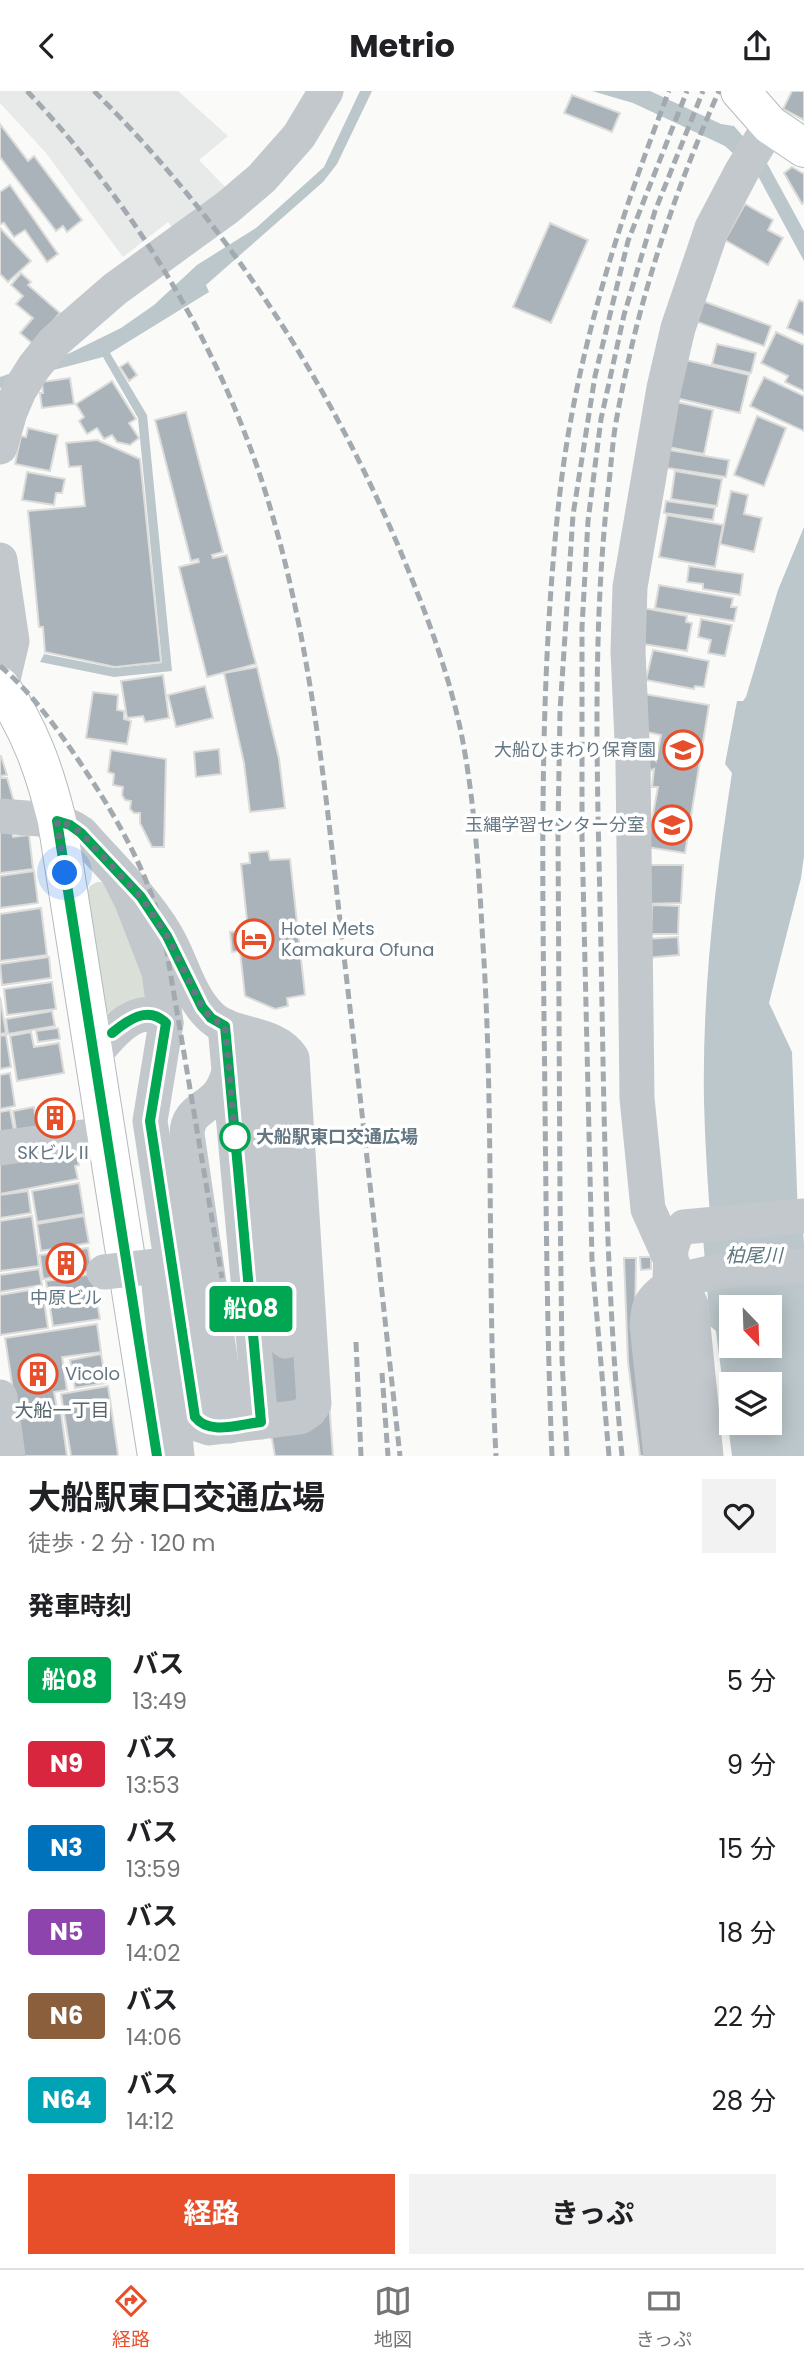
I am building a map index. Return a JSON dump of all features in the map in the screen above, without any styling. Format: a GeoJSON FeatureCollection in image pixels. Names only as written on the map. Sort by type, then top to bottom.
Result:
{"type":"FeatureCollection","features":[{"type":"Feature","properties":{"kind":"main road"},"geometry":{"type":"LineString","coordinates":[[740,91],[757,147],[804,148]]}},
{"type":"Feature","properties":{"kind":"main road"},"geometry":{"type":"LineString","coordinates":[[1,687],[32,739],[43,766],[57,821],[157,1456]]}},
{"type":"Feature","properties":{"kind":"street"},"geometry":{"type":"LineString","coordinates":[[0,447],[19,391],[54,342],[115,289],[228,207],[262,178],[279,162],[299,136],[326,91]]}},
{"type":"Feature","properties":{"kind":"street"},"geometry":{"type":"LineString","coordinates":[[706,1456],[691,1305],[648,1209],[637,1098],[629,587],[664,388],[678,328],[703,248],[757,147]]}},
{"type":"Feature","properties":{"kind":"street"},"geometry":{"type":"LineString","coordinates":[[0,560],[12,641],[1,687]]}},
{"type":"Feature","properties":{"kind":"street"},"geometry":{"type":"LineString","coordinates":[[0,816],[57,821],[70,825],[81,833],[141,897],[167,936],[202,1007],[211,1018],[225,1026],[261,1038],[261,1422]]}},
{"type":"Feature","properties":{"kind":"street"},"geometry":{"type":"LineString","coordinates":[[119,876],[159,972],[165,1036],[150,1121],[195,1417],[200,1425],[209,1428],[261,1422]]}},
{"type":"Feature","properties":{"kind":"street"},"geometry":{"type":"LineString","coordinates":[[94,1055],[112,1033],[127,1021],[142,1014],[155,1016],[165,1036],[173,1038],[188,1030],[225,1026]]}},
{"type":"Feature","properties":{"kind":"street"},"geometry":{"type":"LineString","coordinates":[[225,1026],[261,1422]]}},
{"type":"Feature","properties":{"kind":"street"},"geometry":{"type":"LineString","coordinates":[[229,1072],[215,1098],[191,1117],[187,1134],[261,1422]]}},
{"type":"Feature","properties":{"kind":"street"},"geometry":{"type":"LineString","coordinates":[[0,1148],[106,1134]]}},
{"type":"Feature","properties":{"kind":"street"},"geometry":{"type":"LineString","coordinates":[[677,1456],[668,1341],[677,1270],[675,1236],[684,1227],[804,1216]]}},
{"type":"Feature","properties":{"kind":"street"},"geometry":{"type":"LineString","coordinates":[[104,1272],[157,1266],[177,1456]]}},
{"type":"Feature","properties":{"kind":"street"},"geometry":{"type":"LineString","coordinates":[[677,1270],[804,1266]]}},
{"type":"Feature","properties":{"kind":"street"},"geometry":{"type":"LineString","coordinates":[[661,1456],[650,1362],[649,1310],[653,1300],[666,1288],[677,1270]]}},
{"type":"Feature","properties":{"kind":"shaded area"},"geometry":{"type":"Polygon","coordinates":[[[0,91],[178,91],[228,136],[199,160],[228,190],[176,232],[168,222],[123,257],[46,153],[0,103],[0,91]]]}},
{"type":"Feature","properties":{"kind":"shaded area"},"geometry":{"type":"Polygon","coordinates":[[[97,882],[109,887],[151,997],[110,1013],[106,1012],[86,894],[90,886],[97,882]]]}},
{"type":"Feature","properties":{"kind":"water"},"geometry":{"type":"Polygon","coordinates":[[[360,91],[372,91],[337,164],[323,182],[206,285],[209,292],[110,353],[147,415],[172,671],[114,677],[40,662],[44,654],[114,668],[162,663],[138,418],[103,357],[0,388],[0,377],[70,353],[121,328],[154,305],[197,265],[256,228],[324,167],[360,91]]]}},
{"type":"Feature","properties":{"kind":"water"},"geometry":{"type":"Polygon","coordinates":[[[592,91],[650,91],[721,124],[734,126],[768,165],[804,231],[804,261],[758,176],[725,146],[633,103],[592,91]]]}},
{"type":"Feature","properties":{"kind":"water","name":"柏尾川"},"geometry":{"type":"Polygon","coordinates":[[[804,527],[804,856],[801,878],[769,1003],[792,1052],[798,1218],[802,1221],[804,1243],[804,1456],[732,1456],[729,1435],[782,1435],[782,1372],[721,1372],[719,1358],[782,1358],[782,1295],[719,1295],[719,1354],[716,1331],[710,1326],[703,1237],[711,1230],[704,1102],[707,978],[732,773],[725,764],[737,701],[743,701],[778,590],[804,527]]]}},
{"type":"Feature","properties":{"kind":"building"},"geometry":{"type":"Polygon","coordinates":[[[792,91],[804,91],[804,120],[783,109],[792,91]]]}},
{"type":"Feature","properties":{"kind":"building"},"geometry":{"type":"Polygon","coordinates":[[[572,95],[620,113],[612,132],[564,113],[572,95]]]}},
{"type":"Feature","properties":{"kind":"building"},"geometry":{"type":"Polygon","coordinates":[[[0,124],[28,161],[34,156],[82,220],[67,232],[63,226],[56,231],[0,157],[0,124]]]}},
{"type":"Feature","properties":{"kind":"building"},"geometry":{"type":"Polygon","coordinates":[[[792,167],[804,174],[802,204],[784,173],[792,167]]]}},
{"type":"Feature","properties":{"kind":"building"},"geometry":{"type":"Polygon","coordinates":[[[10,185],[58,254],[47,262],[25,230],[14,237],[4,223],[0,224],[0,192],[10,185]]]}},
{"type":"Feature","properties":{"kind":"building"},"geometry":{"type":"Polygon","coordinates":[[[745,204],[773,220],[768,230],[783,238],[768,265],[725,240],[745,204]]]}},
{"type":"Feature","properties":{"kind":"building"},"geometry":{"type":"Polygon","coordinates":[[[550,223],[588,240],[551,323],[513,307],[550,223]]]}},
{"type":"Feature","properties":{"kind":"building"},"geometry":{"type":"Polygon","coordinates":[[[0,228],[31,261],[8,282],[0,274],[0,228]]]}},
{"type":"Feature","properties":{"kind":"building"},"geometry":{"type":"Polygon","coordinates":[[[21,273],[31,282],[28,285],[60,313],[33,344],[20,333],[33,318],[16,304],[23,296],[11,285],[21,273]]]}},
{"type":"Feature","properties":{"kind":"building"},"geometry":{"type":"Polygon","coordinates":[[[700,300],[771,326],[764,346],[692,320],[700,300]]]}},
{"type":"Feature","properties":{"kind":"building"},"geometry":{"type":"Polygon","coordinates":[[[799,300],[804,302],[804,335],[787,328],[799,300]]]}},
{"type":"Feature","properties":{"kind":"building"},"geometry":{"type":"Polygon","coordinates":[[[776,332],[804,345],[804,391],[785,382],[788,376],[761,363],[776,332]]]}},
{"type":"Feature","properties":{"kind":"building"},"geometry":{"type":"Polygon","coordinates":[[[717,344],[756,353],[751,373],[712,364],[717,344]]]}},
{"type":"Feature","properties":{"kind":"building"},"geometry":{"type":"Polygon","coordinates":[[[686,360],[749,375],[740,413],[676,398],[686,360]]]}},
{"type":"Feature","properties":{"kind":"building"},"geometry":{"type":"Polygon","coordinates":[[[128,362],[137,375],[129,381],[120,367],[128,362]]]}},
{"type":"Feature","properties":{"kind":"building"},"geometry":{"type":"Polygon","coordinates":[[[764,377],[804,396],[804,431],[750,406],[764,377]]]}},
{"type":"Feature","properties":{"kind":"building"},"geometry":{"type":"Polygon","coordinates":[[[70,378],[74,404],[42,408],[42,382],[70,378]]]}},
{"type":"Feature","properties":{"kind":"building"},"geometry":{"type":"Polygon","coordinates":[[[112,381],[136,419],[129,423],[139,438],[130,445],[117,442],[112,435],[104,439],[97,428],[87,434],[79,421],[84,417],[76,404],[112,381]]]}},
{"type":"Feature","properties":{"kind":"building"},"geometry":{"type":"Polygon","coordinates":[[[672,401],[713,410],[704,454],[663,446],[672,401]]]}},
{"type":"Feature","properties":{"kind":"building"},"geometry":{"type":"Polygon","coordinates":[[[186,412],[223,552],[212,555],[213,558],[227,555],[256,664],[207,677],[179,567],[199,562],[198,559],[191,561],[155,420],[186,412]]]}},
{"type":"Feature","properties":{"kind":"building"},"geometry":{"type":"Polygon","coordinates":[[[757,416],[786,428],[764,486],[734,475],[757,416]]]}},
{"type":"Feature","properties":{"kind":"building"},"geometry":{"type":"Polygon","coordinates":[[[28,428],[58,435],[50,471],[15,464],[21,436],[26,437],[28,428]]]}},
{"type":"Feature","properties":{"kind":"building"},"geometry":{"type":"Polygon","coordinates":[[[97,440],[140,459],[161,662],[115,667],[45,652],[43,627],[39,627],[28,511],[85,506],[81,466],[69,467],[66,443],[97,440]]]}},
{"type":"Feature","properties":{"kind":"building"},"geometry":{"type":"Polygon","coordinates":[[[663,449],[729,460],[726,477],[661,467],[663,449]]]}},
{"type":"Feature","properties":{"kind":"building"},"geometry":{"type":"Polygon","coordinates":[[[675,471],[722,479],[717,506],[671,499],[675,471]]]}},
{"type":"Feature","properties":{"kind":"building"},"geometry":{"type":"Polygon","coordinates":[[[27,472],[65,479],[62,493],[56,493],[54,505],[22,500],[27,472]]]}},
{"type":"Feature","properties":{"kind":"building"},"geometry":{"type":"Polygon","coordinates":[[[731,491],[748,495],[744,514],[762,518],[754,552],[720,544],[731,491]]]}},
{"type":"Feature","properties":{"kind":"building"},"geometry":{"type":"Polygon","coordinates":[[[666,501],[715,508],[713,520],[664,513],[666,501]]]}},
{"type":"Feature","properties":{"kind":"building"},"geometry":{"type":"Polygon","coordinates":[[[667,515],[723,525],[715,567],[659,557],[667,515]]]}},
{"type":"Feature","properties":{"kind":"building"},"geometry":{"type":"Polygon","coordinates":[[[689,566],[743,574],[740,595],[703,589],[703,584],[687,582],[689,566]]]}},
{"type":"Feature","properties":{"kind":"building"},"geometry":{"type":"Polygon","coordinates":[[[659,585],[733,598],[731,607],[737,607],[734,621],[655,608],[659,585]]]}},
{"type":"Feature","properties":{"kind":"building"},"geometry":{"type":"Polygon","coordinates":[[[643,608],[687,616],[686,622],[692,623],[687,651],[637,643],[643,608]]]}},
{"type":"Feature","properties":{"kind":"building"},"geometry":{"type":"Polygon","coordinates":[[[701,619],[732,625],[725,656],[708,653],[711,640],[698,637],[701,619]]]}},
{"type":"Feature","properties":{"kind":"building"},"geometry":{"type":"Polygon","coordinates":[[[653,650],[709,661],[704,687],[695,686],[694,689],[646,680],[653,650]]]}},
{"type":"Feature","properties":{"kind":"building"},"geometry":{"type":"Polygon","coordinates":[[[257,667],[279,759],[285,808],[250,812],[244,763],[224,673],[257,667]]]}},
{"type":"Feature","properties":{"kind":"building"},"geometry":{"type":"Polygon","coordinates":[[[163,675],[169,718],[145,722],[143,716],[127,718],[121,681],[163,675]]]}},
{"type":"Feature","properties":{"kind":"building"},"geometry":{"type":"Polygon","coordinates":[[[205,686],[213,718],[176,727],[168,695],[205,686]]]}},
{"type":"Feature","properties":{"kind":"building"},"geometry":{"type":"Polygon","coordinates":[[[93,692],[118,695],[117,710],[124,711],[124,719],[131,721],[127,744],[86,738],[93,692]]]}},
{"type":"Feature","properties":{"kind":"building"},"geometry":{"type":"Polygon","coordinates":[[[644,694],[709,705],[685,853],[647,847],[658,787],[652,787],[654,769],[650,771],[647,754],[651,754],[656,761],[661,735],[637,730],[644,694]]]}},
{"type":"Feature","properties":{"kind":"building"},"geometry":{"type":"Polygon","coordinates":[[[219,749],[221,774],[196,777],[194,752],[219,749]]]}},
{"type":"Feature","properties":{"kind":"building"},"geometry":{"type":"Polygon","coordinates":[[[111,750],[166,759],[164,847],[152,847],[140,823],[140,813],[134,813],[130,809],[131,801],[125,800],[122,795],[123,787],[113,785],[114,774],[108,772],[111,750]]]}},
{"type":"Feature","properties":{"kind":"building"},"geometry":{"type":"Polygon","coordinates":[[[1,756],[7,775],[0,776],[1,756]]]}},
{"type":"Feature","properties":{"kind":"building"},"geometry":{"type":"Polygon","coordinates":[[[0,778],[7,778],[14,802],[0,804],[0,778]]]}},
{"type":"Feature","properties":{"kind":"building"},"geometry":{"type":"Polygon","coordinates":[[[0,830],[12,831],[13,837],[29,835],[33,869],[0,873],[0,830]]]}},
{"type":"Feature","properties":{"kind":"building"},"geometry":{"type":"Polygon","coordinates":[[[268,851],[270,860],[290,859],[305,995],[287,998],[288,1006],[275,1009],[245,996],[240,951],[232,952],[230,932],[248,930],[241,864],[250,863],[249,853],[268,851]]]}},
{"type":"Feature","properties":{"kind":"building"},"geometry":{"type":"Polygon","coordinates":[[[643,865],[683,865],[681,903],[642,904],[643,865]]]}},
{"type":"Feature","properties":{"kind":"building"},"geometry":{"type":"Polygon","coordinates":[[[34,871],[38,903],[0,908],[0,876],[34,871]]]}},
{"type":"Feature","properties":{"kind":"building"},"geometry":{"type":"Polygon","coordinates":[[[652,905],[679,906],[678,934],[651,934],[652,905]]]}},
{"type":"Feature","properties":{"kind":"building"},"geometry":{"type":"Polygon","coordinates":[[[41,908],[47,955],[0,961],[0,914],[41,908]]]}},
{"type":"Feature","properties":{"kind":"building"},"geometry":{"type":"Polygon","coordinates":[[[678,937],[679,955],[645,958],[645,939],[678,937]]]}},
{"type":"Feature","properties":{"kind":"building"},"geometry":{"type":"Polygon","coordinates":[[[49,957],[51,978],[2,985],[0,964],[49,957]]]}},
{"type":"Feature","properties":{"kind":"building"},"geometry":{"type":"Polygon","coordinates":[[[52,982],[56,1009],[7,1015],[4,989],[52,982]]]}},
{"type":"Feature","properties":{"kind":"building"},"geometry":{"type":"Polygon","coordinates":[[[0,997],[6,1033],[0,1034],[0,997]]]}},
{"type":"Feature","properties":{"kind":"building"},"geometry":{"type":"Polygon","coordinates":[[[52,1011],[55,1026],[8,1034],[6,1019],[52,1011]]]}},
{"type":"Feature","properties":{"kind":"building"},"geometry":{"type":"Polygon","coordinates":[[[58,1028],[60,1039],[38,1042],[36,1031],[58,1028]]]}},
{"type":"Feature","properties":{"kind":"building"},"geometry":{"type":"Polygon","coordinates":[[[31,1032],[34,1047],[59,1043],[64,1073],[17,1081],[10,1036],[31,1032]]]}},
{"type":"Feature","properties":{"kind":"building"},"geometry":{"type":"Polygon","coordinates":[[[6,1035],[11,1067],[0,1069],[0,1036],[6,1035]]]}},
{"type":"Feature","properties":{"kind":"building"},"geometry":{"type":"Polygon","coordinates":[[[10,1073],[15,1106],[0,1109],[0,1075],[10,1073]]]}},
{"type":"Feature","properties":{"kind":"building","name":"SKビルⅡ"},"geometry":{"type":"Polygon","coordinates":[[[70,1104],[73,1127],[41,1132],[38,1108],[70,1104]]]}},
{"type":"Feature","properties":{"kind":"building"},"geometry":{"type":"Polygon","coordinates":[[[34,1107],[38,1133],[17,1136],[13,1111],[34,1107]]]}},
{"type":"Feature","properties":{"kind":"building"},"geometry":{"type":"Polygon","coordinates":[[[10,1110],[15,1136],[0,1138],[0,1112],[10,1110]]]}},
{"type":"Feature","properties":{"kind":"building"},"geometry":{"type":"Polygon","coordinates":[[[76,1147],[79,1165],[75,1166],[78,1179],[0,1194],[0,1158],[76,1147]]]}},
{"type":"Feature","properties":{"kind":"building"},"geometry":{"type":"Polygon","coordinates":[[[79,1183],[84,1214],[37,1222],[32,1191],[79,1183]]]}},
{"type":"Feature","properties":{"kind":"building"},"geometry":{"type":"Polygon","coordinates":[[[28,1191],[31,1213],[0,1218],[0,1195],[28,1191]]]}},
{"type":"Feature","properties":{"kind":"building"},"geometry":{"type":"Polygon","coordinates":[[[32,1216],[39,1266],[0,1271],[0,1221],[32,1216]]]}},
{"type":"Feature","properties":{"kind":"building"},"geometry":{"type":"Polygon","coordinates":[[[84,1216],[89,1243],[41,1251],[37,1224],[84,1216]]]}},
{"type":"Feature","properties":{"kind":"building"},"geometry":{"type":"Polygon","coordinates":[[[317,1236],[333,1456],[275,1456],[272,1439],[268,1436],[259,1383],[317,1236]]]}},
{"type":"Feature","properties":{"kind":"building","name":"中原ビル"},"geometry":{"type":"Polygon","coordinates":[[[88,1248],[92,1271],[43,1279],[40,1255],[88,1248]]]}},
{"type":"Feature","properties":{"kind":"building"},"geometry":{"type":"Polygon","coordinates":[[[640,1257],[651,1257],[651,1269],[641,1270],[640,1257]]]}},
{"type":"Feature","properties":{"kind":"building"},"geometry":{"type":"Polygon","coordinates":[[[624,1258],[636,1258],[635,1317],[651,1456],[640,1456],[628,1362],[624,1258]]]}},
{"type":"Feature","properties":{"kind":"building"},"geometry":{"type":"Polygon","coordinates":[[[39,1269],[42,1285],[0,1292],[0,1275],[39,1269]]]}},
{"type":"Feature","properties":{"kind":"building"},"geometry":{"type":"Polygon","coordinates":[[[92,1274],[100,1319],[53,1326],[46,1281],[92,1274]]]}},
{"type":"Feature","properties":{"kind":"building"},"geometry":{"type":"Polygon","coordinates":[[[42,1288],[48,1328],[0,1335],[0,1295],[42,1288]]]}},
{"type":"Feature","properties":{"kind":"building","name":"Vicolo"},"geometry":{"type":"Polygon","coordinates":[[[97,1324],[101,1352],[62,1357],[67,1390],[54,1392],[57,1409],[17,1416],[5,1338],[97,1324]]]}},
{"type":"Feature","properties":{"kind":"building"},"geometry":{"type":"Polygon","coordinates":[[[101,1354],[106,1383],[75,1388],[70,1360],[101,1354]]]}},
{"type":"Feature","properties":{"kind":"building"},"geometry":{"type":"Polygon","coordinates":[[[108,1386],[117,1456],[71,1456],[61,1394],[108,1386]]]}},
{"type":"Feature","properties":{"kind":"building"},"geometry":{"type":"Polygon","coordinates":[[[61,1413],[67,1456],[20,1456],[14,1420],[61,1413]]]}},
{"type":"Feature","properties":{"kind":"railway"},"geometry":{"type":"LineString","coordinates":[[27,91],[107,187],[176,291],[206,346],[232,403],[255,461],[274,521],[300,630],[318,741],[400,1456]]}},
{"type":"Feature","properties":{"kind":"railway"},"geometry":{"type":"LineString","coordinates":[[94,91],[186,192],[228,246],[304,360],[338,420],[397,543],[449,683],[470,785],[481,919],[488,1073],[496,1456]]}},
{"type":"Feature","properties":{"kind":"railway"},"geometry":{"type":"LineString","coordinates":[[552,1456],[546,1238],[543,821],[553,557],[567,440],[588,338],[633,189],[669,91]]}},
{"type":"Feature","properties":{"kind":"railway"},"geometry":{"type":"LineString","coordinates":[[567,1456],[562,1359],[558,828],[560,711],[573,515],[595,376],[628,241],[687,91]]}},
{"type":"Feature","properties":{"kind":"railway"},"geometry":{"type":"LineString","coordinates":[[609,1456],[592,1260],[582,836],[582,627],[588,521],[601,419],[624,315],[655,211],[703,91]]}},
{"type":"Feature","properties":{"kind":"railway"},"geometry":{"type":"LineString","coordinates":[[622,1456],[609,1266],[603,1076],[597,777],[599,605],[603,548],[615,431],[634,337],[671,212],[719,91]]}},
{"type":"Feature","properties":{"kind":"railway"},"geometry":{"type":"LineString","coordinates":[[0,666],[33,699],[52,723],[106,802],[140,866],[157,911],[164,935],[222,1278]]}},
{"type":"Feature","properties":{"kind":"railway"},"geometry":{"type":"LineString","coordinates":[[356,1342],[361,1456]]}},
{"type":"Feature","properties":{"kind":"railway"},"geometry":{"type":"LineString","coordinates":[[382,1373],[388,1456]]}},
{"type":"Feature","properties":{"kind":"bus line","name":"船08"},"geometry":{"type":"LineString","coordinates":[[112,1033],[127,1021],[142,1014],[155,1016],[166,1023],[150,1121],[195,1417],[200,1425],[209,1428],[261,1422],[225,1026],[211,1018],[202,1007],[167,936],[141,897],[81,833],[70,825],[57,821],[157,1456]]}},
{"type":"Feature","properties":{"kind":"place","name":"大船ひまわり保育園"},"geometry":{"type":"Point","coordinates":[683,750]}},
{"type":"Feature","properties":{"kind":"place","name":"玉縄学習センター分室"},"geometry":{"type":"Point","coordinates":[672,825]}},
{"type":"Feature","properties":{"kind":"place","name":"Hotel Mets Kamakura Ofuna"},"geometry":{"type":"Point","coordinates":[254,939]}},
{"type":"Feature","properties":{"kind":"place","name":"SKビルⅡ"},"geometry":{"type":"Point","coordinates":[55,1118]}},
{"type":"Feature","properties":{"kind":"place","name":"大船駅東口交通広場"},"geometry":{"type":"Point","coordinates":[235,1137]}},
{"type":"Feature","properties":{"kind":"place","name":"中原ビル"},"geometry":{"type":"Point","coordinates":[66,1263]}},
{"type":"Feature","properties":{"kind":"place","name":"Vicolo"},"geometry":{"type":"Point","coordinates":[38,1374]}},
{"type":"Feature","properties":{"kind":"district","name":"大船一丁目"},"geometry":{"type":"Point","coordinates":[62,1410]}},
{"type":"Feature","properties":{"kind":"route"},"geometry":{"type":"LineString","coordinates":[[65,873],[57,821],[70,825],[81,833],[141,897],[167,936],[202,1007],[211,1018],[225,1026],[235,1137]]}}]}
